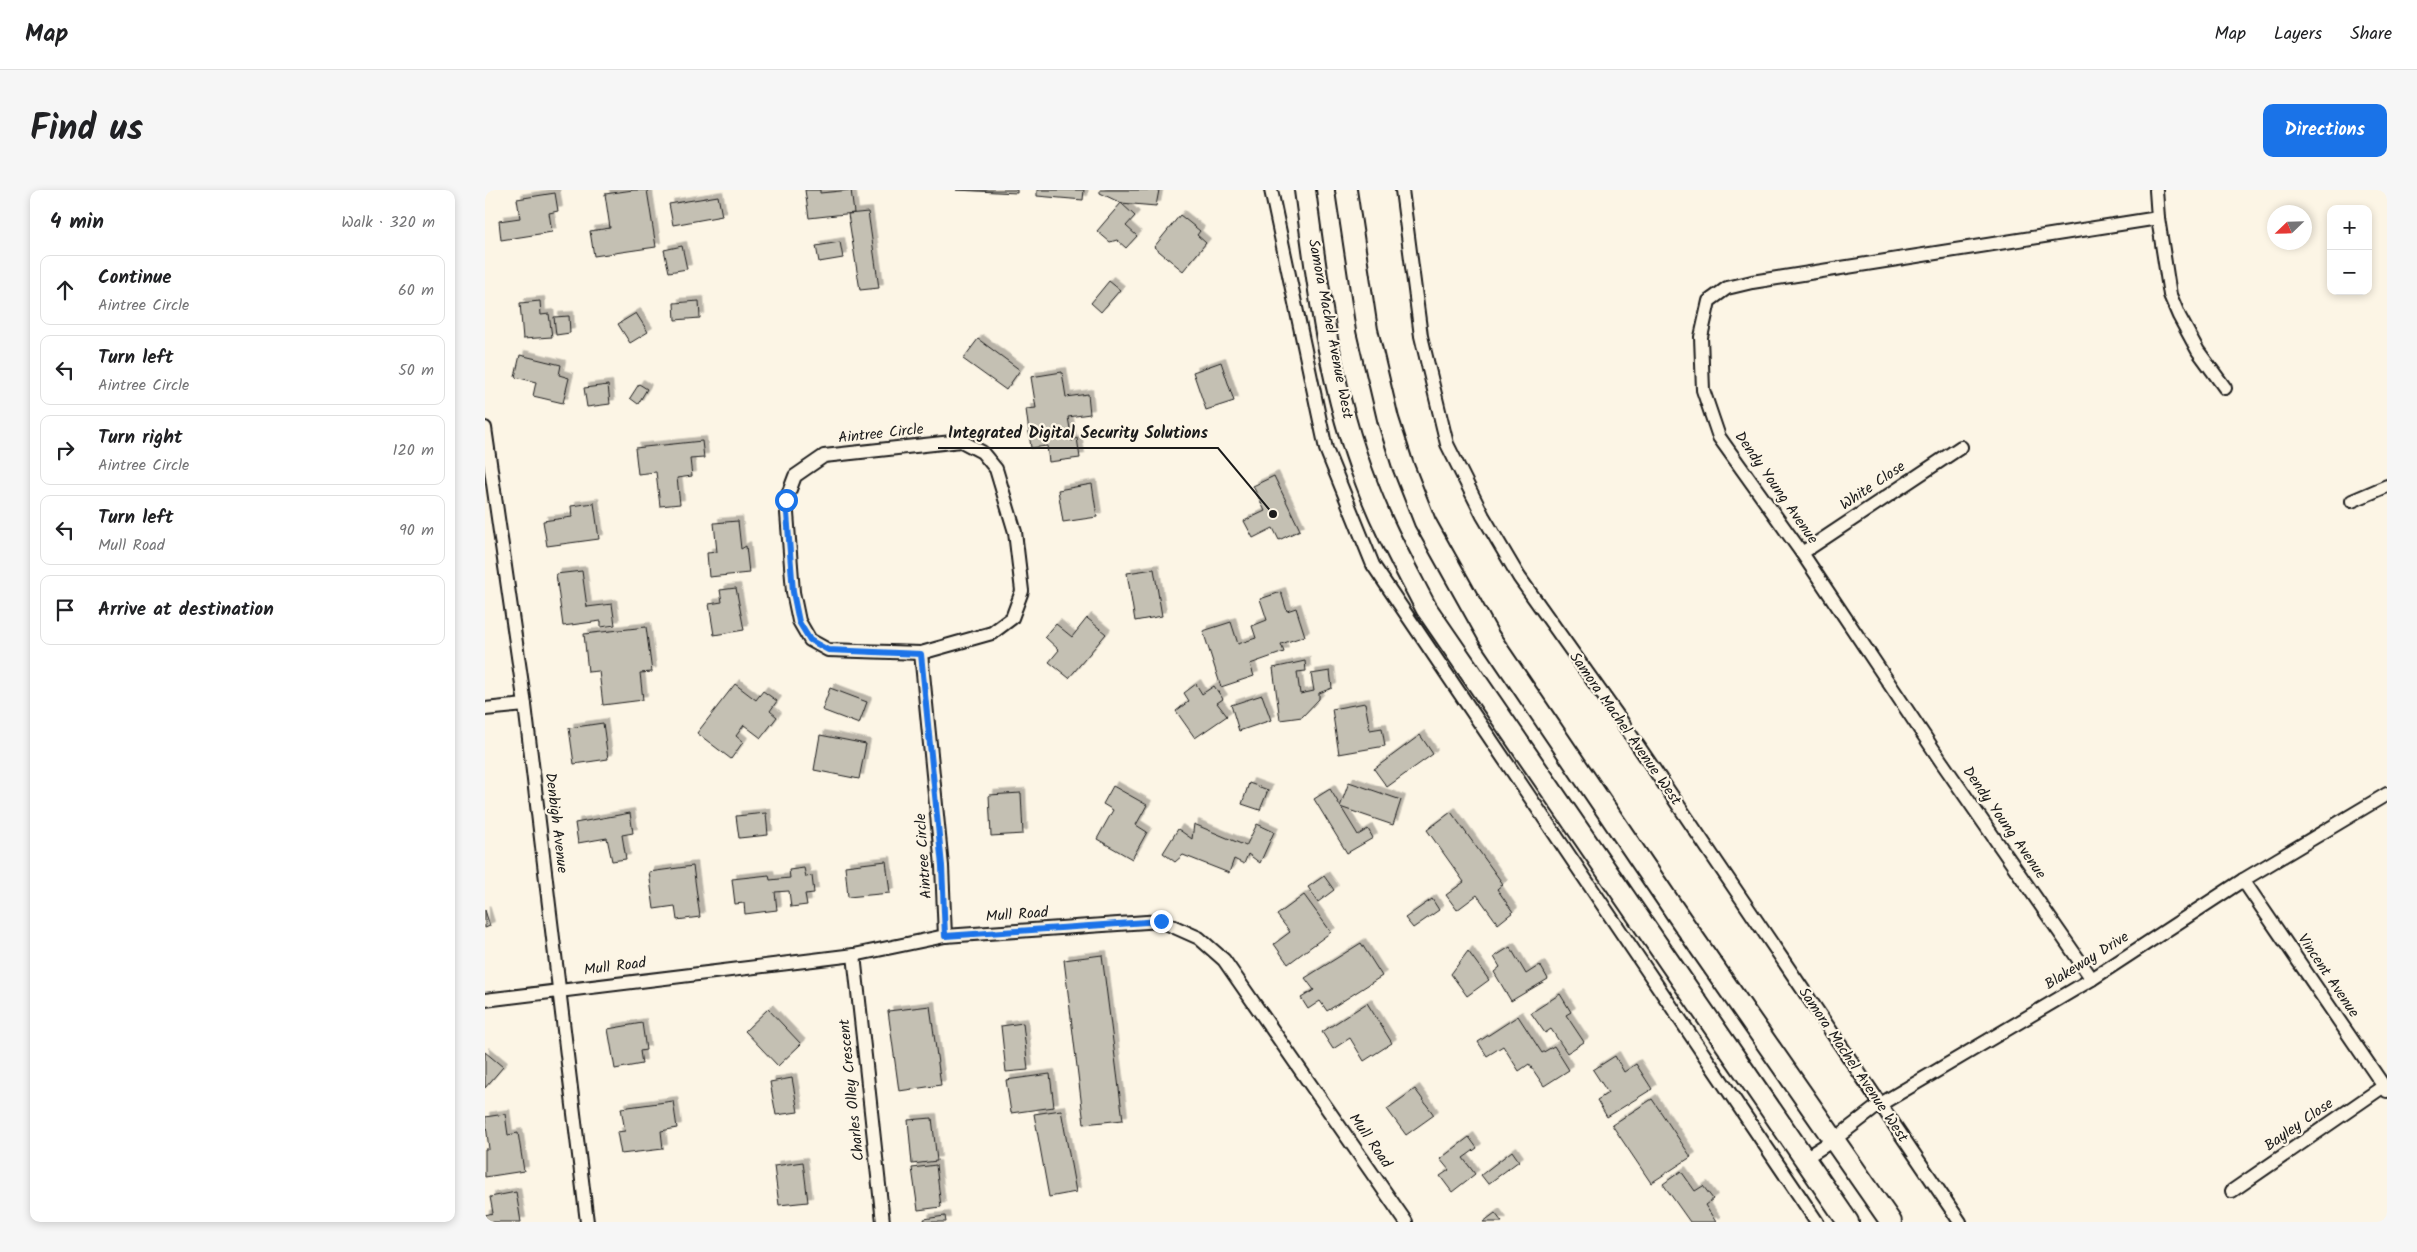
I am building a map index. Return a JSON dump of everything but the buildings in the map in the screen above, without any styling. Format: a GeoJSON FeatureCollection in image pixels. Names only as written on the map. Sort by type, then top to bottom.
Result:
{"type":"FeatureCollection","features":[{"type":"Feature","properties":{"kind":"highway","name":"Samora Machel Avenue West"},"geometry":{"type":"LineString","coordinates":[[1305,190],[1326,328],[1337,384],[1351,438],[1365,482],[1381,519],[1426,608],[1848,1222]]}},
{"type":"Feature","properties":{"kind":"highway"},"geometry":{"type":"LineString","coordinates":[[1346,190],[1367,330],[1388,419],[1403,466],[1425,522],[1489,637],[1681,920],[1891,1222]]}},
{"type":"Feature","properties":{"kind":"street","name":"Samora Machel Avenue West"},"geometry":{"type":"LineString","coordinates":[[1271,190],[1326,450],[1373,566],[1817,1222]]}},
{"type":"Feature","properties":{"kind":"street","name":"Samora Machel Avenue West"},"geometry":{"type":"LineString","coordinates":[[1402,190],[1421,336],[1447,444],[1483,516],[1519,577],[1620,720],[1960,1222]]}},
{"type":"Feature","properties":{"kind":"street"},"geometry":{"type":"LineString","coordinates":[[2156,190],[2158,218],[2170,295],[2179,316],[2199,351],[2225,388]]}},
{"type":"Feature","properties":{"kind":"street","name":"Dendy Young Avenue"},"geometry":{"type":"LineString","coordinates":[[2092,979],[1941,761],[1802,553],[1719,436],[1703,390],[1701,337],[1709,301],[1727,288],[1753,282],[2158,218]]}},
{"type":"Feature","properties":{"kind":"street","name":"Denbigh Avenue"},"geometry":{"type":"LineString","coordinates":[[485,428],[525,705],[587,1222]]}},
{"type":"Feature","properties":{"kind":"street","name":"Aintree Circle"},"geometry":{"type":"LineString","coordinates":[[961,441],[981,452],[996,469],[1015,532],[1022,591],[1013,618],[991,633],[921,654],[828,650],[810,640],[799,622],[793,592],[786,500],[795,476],[824,456],[961,441]]}},
{"type":"Feature","properties":{"kind":"street","name":"White Close"},"geometry":{"type":"LineString","coordinates":[[1802,553],[1961,447]]}},
{"type":"Feature","properties":{"kind":"street"},"geometry":{"type":"LineString","coordinates":[[2352,501],[2387,486]]}},
{"type":"Feature","properties":{"kind":"street","name":"Aintree Circle"},"geometry":{"type":"LineString","coordinates":[[921,654],[942,866],[945,936]]}},
{"type":"Feature","properties":{"kind":"street"},"geometry":{"type":"LineString","coordinates":[[485,709],[525,705]]}},
{"type":"Feature","properties":{"kind":"street","name":"Blakeway Drive"},"geometry":{"type":"LineString","coordinates":[[1805,1158],[1835,1139],[1879,1105],[2092,979],[2243,880],[2387,794]]}},
{"type":"Feature","properties":{"kind":"street","name":"Vincent Avenue"},"geometry":{"type":"LineString","coordinates":[[2243,880],[2385,1088]]}},
{"type":"Feature","properties":{"kind":"street","name":"Mull Road"},"geometry":{"type":"LineString","coordinates":[[485,1000],[560,989],[854,955],[945,936],[1161,921],[1199,938],[1223,960],[1406,1222]]}},
{"type":"Feature","properties":{"kind":"street","name":"Charles Olley Crescent"},"geometry":{"type":"LineString","coordinates":[[854,955],[883,1222]]}},
{"type":"Feature","properties":{"kind":"street","name":"Bayley Close"},"geometry":{"type":"LineString","coordinates":[[2232,1191],[2385,1088]]}},
{"type":"Feature","properties":{"kind":"place","name":"Integrated Digital Security Solutions"},"geometry":{"type":"Point","coordinates":[1273,514]}},
{"type":"Feature","properties":{"kind":"route"},"geometry":{"type":"LineString","coordinates":[[786,500],[793,592],[799,622],[810,640],[828,650],[921,654],[942,866],[945,936],[1161,921]]}}]}
